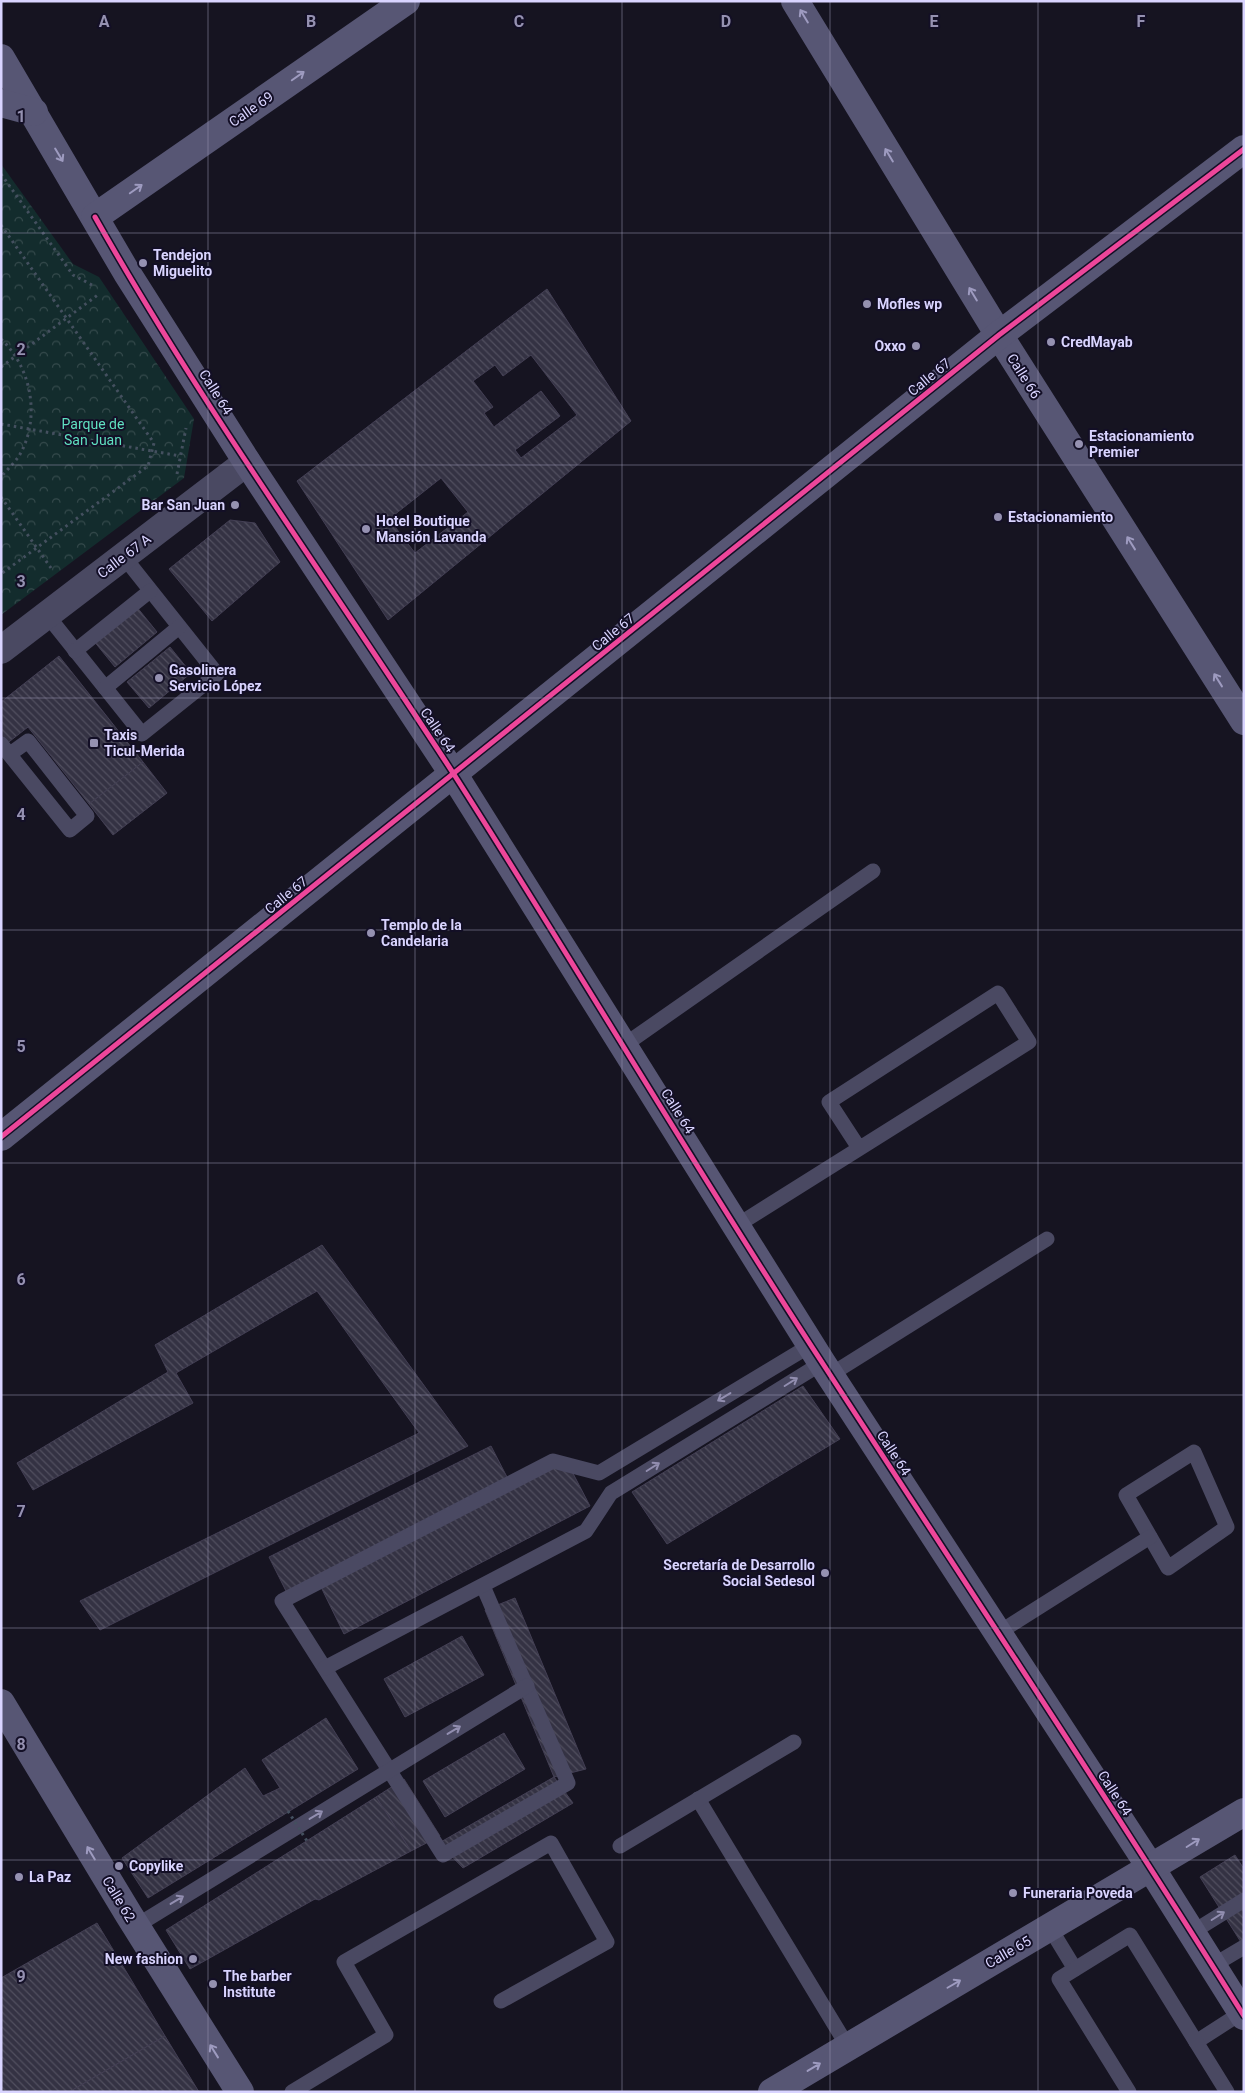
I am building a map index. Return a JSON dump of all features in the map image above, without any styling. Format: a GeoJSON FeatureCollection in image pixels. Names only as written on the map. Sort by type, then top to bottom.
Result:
{"type":"FeatureCollection","features":[{"type":"Feature","properties":{"kind":"street","name":"Calle 69"},"geometry":{"type":"LineString","coordinates":[[95,217],[406,1]]}},
{"type":"Feature","properties":{"kind":"street","name":"Calle 66"},"geometry":{"type":"LineString","coordinates":[[795,1],[999,335],[1244,721]]}},
{"type":"Feature","properties":{"kind":"street","name":"Calle 64"},"geometry":{"type":"LineString","coordinates":[[1,58],[127,273],[247,462],[454,775],[821,1361],[1151,1868],[1243,2013]]}},
{"type":"Feature","properties":{"kind":"street"},"geometry":{"type":"LineString","coordinates":[[1,103],[34,112]]}},
{"type":"Feature","properties":{"kind":"street","name":"Calle 67"},"geometry":{"type":"LineString","coordinates":[[1,1137],[454,775],[999,335],[1244,149]]}},
{"type":"Feature","properties":{"kind":"street","name":"Calle 67 A"},"geometry":{"type":"LineString","coordinates":[[1,650],[247,462]]}},
{"type":"Feature","properties":{"kind":"street","name":"Calle 62"},"geometry":{"type":"LineString","coordinates":[[1,1703],[136,1926],[240,2092]]}},
{"type":"Feature","properties":{"kind":"street","name":"Calle 65"},"geometry":{"type":"LineString","coordinates":[[772,2092],[1244,1812]]}},
{"type":"Feature","properties":{"kind":"lane"},"geometry":{"type":"LineString","coordinates":[[47,615],[142,734],[216,674],[124,557]]}},
{"type":"Feature","properties":{"kind":"lane"},"geometry":{"type":"LineString","coordinates":[[75,651],[150,591]]}},
{"type":"Feature","properties":{"kind":"lane"},"geometry":{"type":"LineString","coordinates":[[105,688],[179,627]]}},
{"type":"Feature","properties":{"kind":"lane"},"geometry":{"type":"LineString","coordinates":[[28,741],[87,816],[70,830],[6,749],[28,741]]}},
{"type":"Feature","properties":{"kind":"lane"},"geometry":{"type":"LineString","coordinates":[[623,1046],[872,871]]}},
{"type":"Feature","properties":{"kind":"lane"},"geometry":{"type":"LineString","coordinates":[[736,1226],[1029,1042],[998,993],[828,1102],[859,1148]]}},
{"type":"Feature","properties":{"kind":"lane"},"geometry":{"type":"LineString","coordinates":[[483,1586],[568,1784],[443,1855],[282,1601],[553,1461],[599,1473],[821,1361],[1047,1239]]}},
{"type":"Feature","properties":{"kind":"lane"},"geometry":{"type":"LineString","coordinates":[[325,1668],[586,1532],[611,1493],[821,1361]]}},
{"type":"Feature","properties":{"kind":"lane"},"geometry":{"type":"LineString","coordinates":[[1194,1452],[1226,1527],[1168,1568],[1150,1537],[1126,1495],[1194,1452]]}},
{"type":"Feature","properties":{"kind":"lane"},"geometry":{"type":"LineString","coordinates":[[998,1633],[1150,1537]]}},
{"type":"Feature","properties":{"kind":"lane"},"geometry":{"type":"LineString","coordinates":[[136,1926],[526,1686]]}},
{"type":"Feature","properties":{"kind":"lane"},"geometry":{"type":"LineString","coordinates":[[620,1846],[794,1742]]}},
{"type":"Feature","properties":{"kind":"lane"},"geometry":{"type":"LineString","coordinates":[[698,1799],[848,2046]]}},
{"type":"Feature","properties":{"kind":"lane"},"geometry":{"type":"LineString","coordinates":[[292,2092],[386,2035],[344,1962],[551,1844],[607,1942],[501,2001]]}},
{"type":"Feature","properties":{"kind":"lane"},"geometry":{"type":"LineString","coordinates":[[1192,1933],[1244,1900]]}},
{"type":"Feature","properties":{"kind":"lane"},"geometry":{"type":"LineString","coordinates":[[1050,1928],[1075,1969]]}},
{"type":"Feature","properties":{"kind":"lane"},"geometry":{"type":"LineString","coordinates":[[1128,2092],[1059,1979],[1130,1935],[1226,2092]]}},
{"type":"Feature","properties":{"kind":"lane"},"geometry":{"type":"LineString","coordinates":[[1212,1966],[1244,1947]]}},
{"type":"Feature","properties":{"kind":"lane"},"geometry":{"type":"LineString","coordinates":[[1196,2042],[1243,2013]]}},
{"type":"Feature","properties":{"kind":"path"},"geometry":{"type":"LineString","coordinates":[[1,174],[73,275],[93,284],[104,302]]}},
{"type":"Feature","properties":{"kind":"path"},"geometry":{"type":"LineString","coordinates":[[1,225],[154,443],[148,466],[1,574]]}},
{"type":"Feature","properties":{"kind":"path"},"geometry":{"type":"LineString","coordinates":[[1,367],[99,294]]}},
{"type":"Feature","properties":{"kind":"path"},"geometry":{"type":"LineString","coordinates":[[1,339],[22,366],[31,397],[29,429],[19,456],[1,477]]}},
{"type":"Feature","properties":{"kind":"path"},"geometry":{"type":"LineString","coordinates":[[1,424],[180,456]]}},
{"type":"Feature","properties":{"kind":"path"},"geometry":{"type":"LineString","coordinates":[[171,478],[177,474],[187,424]]}},
{"type":"Feature","properties":{"kind":"path"},"geometry":{"type":"LineString","coordinates":[[1,497],[51,568]]}},
{"type":"Feature","properties":{"kind":"path"},"geometry":{"type":"LineString","coordinates":[[44,573],[59,562]]}},
{"type":"Feature","properties":{"kind":"path"},"geometry":{"type":"LineString","coordinates":[[288,1812],[307,1841]]}},
{"type":"Feature","properties":{"kind":"green space","name":"Parque de San Juan"},"geometry":{"type":"Polygon","coordinates":[[[1,164],[73,264],[99,277],[194,419],[184,478],[1,615],[1,164]]]}},
{"type":"Feature","properties":{"kind":"building"},"geometry":{"type":"Polygon","coordinates":[[[547,289],[631,421],[388,620],[297,481],[547,289]],[[531,355],[503,376],[495,365],[473,381],[493,407],[484,413],[494,427],[541,391],[560,416],[515,450],[521,458],[577,415],[531,355]],[[441,478],[389,519],[415,553],[468,512],[441,478]]]}},
{"type":"Feature","properties":{"kind":"building"},"geometry":{"type":"Polygon","coordinates":[[[230,520],[255,523],[280,562],[212,621],[169,569],[230,520]]]}},
{"type":"Feature","properties":{"kind":"building","name":"Gasolinera Servicio López"},"geometry":{"type":"Polygon","coordinates":[[[136,606],[157,632],[115,667],[93,640],[136,606]]]}},
{"type":"Feature","properties":{"kind":"building","name":"Gasolinera Servicio López"},"geometry":{"type":"Polygon","coordinates":[[[170,647],[191,673],[149,708],[127,682],[170,647]]]}},
{"type":"Feature","properties":{"kind":"building"},"geometry":{"type":"Polygon","coordinates":[[[59,656],[143,762],[89,804],[28,727],[1,748],[1,702],[59,656]]]}},
{"type":"Feature","properties":{"kind":"building"},"geometry":{"type":"Polygon","coordinates":[[[143,762],[167,793],[113,835],[89,804],[143,762]]]}},
{"type":"Feature","properties":{"kind":"building"},"geometry":{"type":"Polygon","coordinates":[[[322,1245],[468,1446],[100,1630],[80,1601],[419,1433],[317,1291],[176,1373],[193,1403],[33,1490],[17,1463],[168,1372],[155,1345],[322,1245]]]}},
{"type":"Feature","properties":{"kind":"building"},"geometry":{"type":"Polygon","coordinates":[[[803,1386],[840,1439],[667,1544],[632,1492],[803,1386]]]}},
{"type":"Feature","properties":{"kind":"building"},"geometry":{"type":"Polygon","coordinates":[[[491,1446],[508,1479],[287,1593],[269,1557],[491,1446]]]}},
{"type":"Feature","properties":{"kind":"building"},"geometry":{"type":"Polygon","coordinates":[[[566,1460],[590,1506],[344,1634],[321,1587],[566,1460]]]}},
{"type":"Feature","properties":{"kind":"building"},"geometry":{"type":"Polygon","coordinates":[[[515,1598],[586,1769],[554,1777],[485,1610],[515,1598]]]}},
{"type":"Feature","properties":{"kind":"building"},"geometry":{"type":"Polygon","coordinates":[[[462,1636],[484,1675],[405,1717],[384,1679],[462,1636]]]}},
{"type":"Feature","properties":{"kind":"building"},"geometry":{"type":"Polygon","coordinates":[[[326,1718],[358,1769],[148,1898],[122,1858],[245,1768],[263,1796],[280,1788],[262,1760],[326,1718]]]}},
{"type":"Feature","properties":{"kind":"building"},"geometry":{"type":"Polygon","coordinates":[[[504,1733],[525,1769],[445,1817],[423,1781],[504,1733]]]}},
{"type":"Feature","properties":{"kind":"building"},"geometry":{"type":"Polygon","coordinates":[[[554,1777],[573,1803],[463,1868],[439,1843],[554,1777]]]}},
{"type":"Feature","properties":{"kind":"building"},"geometry":{"type":"Polygon","coordinates":[[[404,1779],[440,1836],[411,1851],[376,1797],[404,1779]]]}},
{"type":"Feature","properties":{"kind":"building"},"geometry":{"type":"Polygon","coordinates":[[[376,1797],[411,1851],[319,1900],[315,1899],[190,1969],[166,1930],[376,1797]]]}},
{"type":"Feature","properties":{"kind":"building"},"geometry":{"type":"Polygon","coordinates":[[[1235,1855],[1244,1869],[1244,1947],[1200,1877],[1235,1855]]]}},
{"type":"Feature","properties":{"kind":"building"},"geometry":{"type":"Polygon","coordinates":[[[97,1923],[165,2036],[69,2092],[1,2092],[1,1978],[97,1923]]]}},
{"type":"Feature","properties":{"kind":"building"},"geometry":{"type":"Polygon","coordinates":[[[165,2036],[199,2092],[69,2092],[165,2036]]]}},
{"type":"Feature","properties":{"kind":"cycle path"},"geometry":{"type":"LineString","coordinates":[[1,1137],[999,335],[1244,149]]}},
{"type":"Feature","properties":{"kind":"cycle path"},"geometry":{"type":"LineString","coordinates":[[95,217],[180,360],[455,776],[778,1294],[1089,1772],[1244,2016]]}},
{"type":"Feature","properties":{"kind":"place","name":"Tendejon Miguelito"},"geometry":{"type":"Point","coordinates":[143,263]}},
{"type":"Feature","properties":{"kind":"place","name":"Mofles wp"},"geometry":{"type":"Point","coordinates":[867,304]}},
{"type":"Feature","properties":{"kind":"place","name":"CredMayab"},"geometry":{"type":"Point","coordinates":[1051,342]}},
{"type":"Feature","properties":{"kind":"place","name":"Oxxo"},"geometry":{"type":"Point","coordinates":[916,346]}},
{"type":"Feature","properties":{"kind":"place","name":"Estacionamiento Premier"},"geometry":{"type":"Point","coordinates":[1079,444]}},
{"type":"Feature","properties":{"kind":"place","name":"Bar San Juan"},"geometry":{"type":"Point","coordinates":[235,505]}},
{"type":"Feature","properties":{"kind":"place","name":"Estacionamiento"},"geometry":{"type":"Point","coordinates":[998,517]}},
{"type":"Feature","properties":{"kind":"place","name":"Hotel Boutique Mansión Lavanda"},"geometry":{"type":"Point","coordinates":[366,529]}},
{"type":"Feature","properties":{"kind":"place","name":"Gasolinera Servicio López"},"geometry":{"type":"Point","coordinates":[159,678]}},
{"type":"Feature","properties":{"kind":"place","name":"Taxis Ticul-Merida"},"geometry":{"type":"Point","coordinates":[94,743]}},
{"type":"Feature","properties":{"kind":"place","name":"Templo de la Candelaria"},"geometry":{"type":"Point","coordinates":[371,933]}},
{"type":"Feature","properties":{"kind":"place","name":"Secretaría de Desarrollo Social Sedesol"},"geometry":{"type":"Point","coordinates":[825,1573]}},
{"type":"Feature","properties":{"kind":"place","name":"Copylike"},"geometry":{"type":"Point","coordinates":[119,1866]}},
{"type":"Feature","properties":{"kind":"place","name":"La Paz"},"geometry":{"type":"Point","coordinates":[19,1877]}},
{"type":"Feature","properties":{"kind":"place","name":"Funeraria Poveda"},"geometry":{"type":"Point","coordinates":[1013,1893]}},
{"type":"Feature","properties":{"kind":"place","name":"New fashion"},"geometry":{"type":"Point","coordinates":[193,1959]}},
{"type":"Feature","properties":{"kind":"place","name":"The barber Institute"},"geometry":{"type":"Point","coordinates":[213,1984]}}]}
